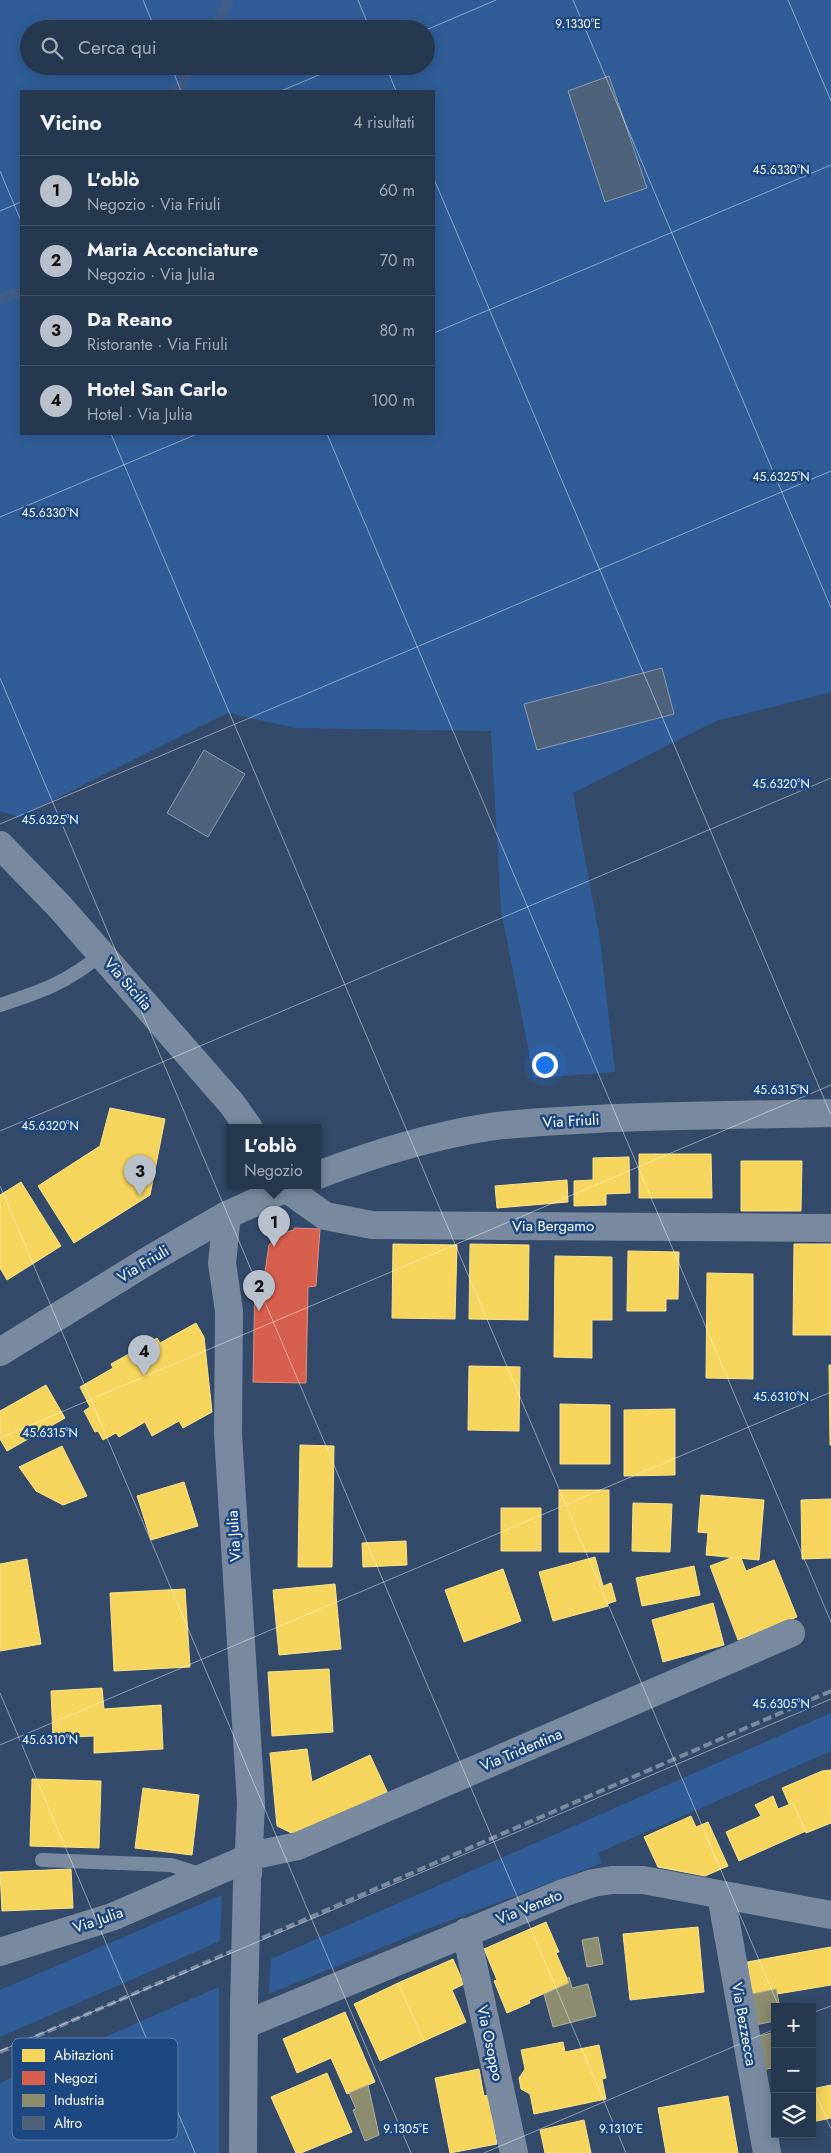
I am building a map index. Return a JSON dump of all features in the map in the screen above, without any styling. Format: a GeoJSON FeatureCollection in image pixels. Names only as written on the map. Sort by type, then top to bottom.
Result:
{"type":"FeatureCollection","features":[{"type":"Feature","properties":{"kind":"street","name":"Via Sicilia"},"geometry":{"type":"LineString","coordinates":[[0,845],[101,954],[232,1104],[246,1124]]}},
{"type":"Feature","properties":{"kind":"street","name":"Via Friuli"},"geometry":{"type":"LineString","coordinates":[[321,1175],[366,1158],[418,1143],[489,1127],[642,1117],[831,1113]]}},
{"type":"Feature","properties":{"kind":"street","name":"Via Friuli"},"geometry":{"type":"LineString","coordinates":[[0,1352],[154,1257],[227,1215],[282,1189]]}},
{"type":"Feature","properties":{"kind":"street","name":"Via Bergamo"},"geometry":{"type":"LineString","coordinates":[[289,1189],[325,1216],[372,1225],[831,1228]]}},
{"type":"Feature","properties":{"kind":"street","name":"Via Julia"},"geometry":{"type":"LineString","coordinates":[[227,1215],[222,1263],[229,1311],[228,1434],[251,1803],[244,2015],[243,2153]]}},
{"type":"Feature","properties":{"kind":"street","name":"Via Tridentina"},"geometry":{"type":"LineString","coordinates":[[248,1870],[298,1846],[791,1633]]}},
{"type":"Feature","properties":{"kind":"street","name":"Via Julia"},"geometry":{"type":"LineString","coordinates":[[0,1952],[112,1917],[208,1876],[248,1870]]}},
{"type":"Feature","properties":{"kind":"street","name":"Via Veneto"},"geometry":{"type":"LineString","coordinates":[[244,2015],[466,1932],[572,1889],[612,1880],[643,1880],[831,1915]]}},
{"type":"Feature","properties":{"kind":"street","name":"Via Bezzecca"},"geometry":{"type":"LineString","coordinates":[[721,1895],[767,2153]]}},
{"type":"Feature","properties":{"kind":"street","name":"Via Osoppo"},"geometry":{"type":"LineString","coordinates":[[466,1932],[514,2153]]}},
{"type":"Feature","properties":{"kind":"lane"},"geometry":{"type":"LineString","coordinates":[[0,1005],[50,988],[74,975],[101,954]]}},
{"type":"Feature","properties":{"kind":"lane"},"geometry":{"type":"LineString","coordinates":[[42,1860],[171,1865],[208,1876]]}},
{"type":"Feature","properties":{"kind":"shaded area"},"geometry":{"type":"Polygon","coordinates":[[[0,0],[831,0],[831,692],[716,721],[573,793],[600,940],[615,1072],[534,1078],[501,910],[491,731],[296,728],[228,713],[19,817],[0,811],[0,0]]]}},
{"type":"Feature","properties":{"kind":"shaded area"},"geometry":{"type":"Polygon","coordinates":[[[831,1713],[831,1751],[598,1853],[602,1863],[417,1933],[269,1994],[271,1959],[831,1713]]]}},
{"type":"Feature","properties":{"kind":"shaded area"},"geometry":{"type":"Polygon","coordinates":[[[222,1895],[220,1941],[0,2037],[0,1990],[222,1895]]]}},
{"type":"Feature","properties":{"kind":"shaded area"},"geometry":{"type":"Polygon","coordinates":[[[219,1987],[219,2153],[0,2153],[0,2083],[12,2078],[12,2140],[178,2140],[178,2038],[103,2038],[219,1987]]]}},
{"type":"Feature","properties":{"kind":"building: Abitazioni"},"geometry":{"type":"Polygon","coordinates":[[[110,1108],[165,1119],[150,1195],[74,1243],[38,1186],[100,1146],[110,1108]]]}},
{"type":"Feature","properties":{"kind":"building: Abitazioni"},"geometry":{"type":"Polygon","coordinates":[[[639,1154],[711,1154],[712,1198],[639,1198],[639,1154]]]}},
{"type":"Feature","properties":{"kind":"building: Abitazioni"},"geometry":{"type":"Polygon","coordinates":[[[629,1157],[630,1193],[606,1194],[606,1205],[574,1206],[574,1181],[593,1180],[593,1158],[629,1157]]]}},
{"type":"Feature","properties":{"kind":"building: Abitazioni"},"geometry":{"type":"Polygon","coordinates":[[[741,1161],[802,1161],[801,1211],[741,1211],[741,1161]]]}},
{"type":"Feature","properties":{"kind":"building: Abitazioni"},"geometry":{"type":"Polygon","coordinates":[[[567,1180],[568,1202],[497,1208],[495,1186],[567,1180]]]}},
{"type":"Feature","properties":{"kind":"building: Abitazioni"},"geometry":{"type":"Polygon","coordinates":[[[21,1182],[61,1246],[7,1280],[0,1268],[0,1195],[21,1182]]]}},
{"type":"Feature","properties":{"kind":"building: Abitazioni"},"geometry":{"type":"Polygon","coordinates":[[[393,1244],[457,1245],[455,1319],[392,1318],[393,1244]]]}},
{"type":"Feature","properties":{"kind":"building: Abitazioni"},"geometry":{"type":"Polygon","coordinates":[[[470,1244],[529,1245],[528,1320],[469,1319],[470,1244]]]}},
{"type":"Feature","properties":{"kind":"building: Abitazioni"},"geometry":{"type":"Polygon","coordinates":[[[794,1244],[831,1244],[831,1335],[793,1335],[794,1244]]]}},
{"type":"Feature","properties":{"kind":"building: Abitazioni"},"geometry":{"type":"Polygon","coordinates":[[[628,1251],[679,1252],[678,1299],[666,1299],[666,1311],[627,1311],[628,1251]]]}},
{"type":"Feature","properties":{"kind":"building: Abitazioni"},"geometry":{"type":"Polygon","coordinates":[[[555,1256],[612,1257],[612,1320],[592,1320],[592,1358],[554,1357],[555,1256]]]}},
{"type":"Feature","properties":{"kind":"building: Abitazioni"},"geometry":{"type":"Polygon","coordinates":[[[707,1273],[753,1274],[753,1379],[706,1378],[707,1273]]]}},
{"type":"Feature","properties":{"kind":"building: Abitazioni"},"geometry":{"type":"Polygon","coordinates":[[[196,1323],[204,1337],[212,1412],[183,1428],[179,1421],[152,1436],[145,1422],[119,1437],[116,1433],[103,1440],[98,1431],[95,1432],[84,1411],[90,1407],[80,1387],[113,1368],[111,1364],[157,1338],[160,1343],[196,1323]]]}},
{"type":"Feature","properties":{"kind":"building: Abitazioni"},"geometry":{"type":"Polygon","coordinates":[[[829,1365],[831,1365],[831,1445],[830,1445],[829,1365]]]}},
{"type":"Feature","properties":{"kind":"building: Abitazioni"},"geometry":{"type":"Polygon","coordinates":[[[469,1366],[520,1367],[519,1431],[468,1430],[469,1366]]]}},
{"type":"Feature","properties":{"kind":"building: Abitazioni"},"geometry":{"type":"Polygon","coordinates":[[[46,1385],[65,1418],[7,1451],[0,1439],[0,1411],[46,1385]]]}},
{"type":"Feature","properties":{"kind":"building: Abitazioni"},"geometry":{"type":"Polygon","coordinates":[[[560,1404],[610,1405],[610,1464],[560,1464],[560,1404]]]}},
{"type":"Feature","properties":{"kind":"building: Abitazioni"},"geometry":{"type":"Polygon","coordinates":[[[675,1409],[675,1475],[624,1476],[624,1410],[675,1409]]]}},
{"type":"Feature","properties":{"kind":"building: Abitazioni"},"geometry":{"type":"Polygon","coordinates":[[[300,1445],[334,1446],[332,1567],[298,1567],[300,1445]]]}},
{"type":"Feature","properties":{"kind":"building: Abitazioni"},"geometry":{"type":"Polygon","coordinates":[[[62,1446],[87,1496],[63,1505],[36,1491],[19,1467],[62,1446]]]}},
{"type":"Feature","properties":{"kind":"building: Abitazioni"},"geometry":{"type":"Polygon","coordinates":[[[184,1482],[198,1526],[151,1540],[137,1496],[184,1482]]]}},
{"type":"Feature","properties":{"kind":"building: Abitazioni"},"geometry":{"type":"Polygon","coordinates":[[[559,1490],[609,1490],[609,1552],[559,1552],[559,1490]]]}},
{"type":"Feature","properties":{"kind":"building: Abitazioni"},"geometry":{"type":"Polygon","coordinates":[[[701,1495],[764,1500],[759,1560],[706,1555],[708,1533],[698,1532],[701,1495]]]}},
{"type":"Feature","properties":{"kind":"building: Abitazioni"},"geometry":{"type":"Polygon","coordinates":[[[831,1499],[831,1558],[802,1559],[801,1500],[831,1499]]]}},
{"type":"Feature","properties":{"kind":"building: Abitazioni"},"geometry":{"type":"Polygon","coordinates":[[[633,1503],[672,1504],[670,1552],[632,1551],[633,1503]]]}},
{"type":"Feature","properties":{"kind":"building: Abitazioni"},"geometry":{"type":"Polygon","coordinates":[[[501,1508],[541,1508],[541,1551],[501,1551],[501,1508]]]}},
{"type":"Feature","properties":{"kind":"building: Abitazioni"},"geometry":{"type":"Polygon","coordinates":[[[406,1541],[407,1565],[363,1567],[362,1543],[406,1541]]]}},
{"type":"Feature","properties":{"kind":"building: Abitazioni"},"geometry":{"type":"Polygon","coordinates":[[[595,1557],[603,1586],[611,1583],[616,1601],[607,1604],[608,1606],[553,1621],[539,1572],[595,1557]]]}},
{"type":"Feature","properties":{"kind":"building: Abitazioni"},"geometry":{"type":"Polygon","coordinates":[[[731,1558],[741,1558],[746,1571],[774,1560],[797,1617],[738,1640],[710,1566],[731,1558]]]}},
{"type":"Feature","properties":{"kind":"building: Abitazioni"},"geometry":{"type":"Polygon","coordinates":[[[27,1559],[41,1644],[0,1651],[0,1564],[27,1559]]]}},
{"type":"Feature","properties":{"kind":"building: Abitazioni"},"geometry":{"type":"Polygon","coordinates":[[[694,1566],[700,1595],[642,1606],[636,1578],[694,1566]]]}},
{"type":"Feature","properties":{"kind":"building: Abitazioni"},"geometry":{"type":"Polygon","coordinates":[[[503,1569],[521,1621],[464,1642],[445,1590],[503,1569]]]}},
{"type":"Feature","properties":{"kind":"building: Abitazioni"},"geometry":{"type":"Polygon","coordinates":[[[335,1584],[341,1649],[279,1655],[273,1590],[335,1584]]]}},
{"type":"Feature","properties":{"kind":"building: Abitazioni"},"geometry":{"type":"Polygon","coordinates":[[[185,1589],[190,1667],[114,1671],[110,1593],[185,1589]]]}},
{"type":"Feature","properties":{"kind":"building: Abitazioni"},"geometry":{"type":"Polygon","coordinates":[[[713,1603],[724,1645],[663,1662],[652,1620],[713,1603]]]}},
{"type":"Feature","properties":{"kind":"building: Abitazioni"},"geometry":{"type":"Polygon","coordinates":[[[329,1669],[333,1732],[272,1736],[268,1672],[329,1669]]]}},
{"type":"Feature","properties":{"kind":"building: Abitazioni"},"geometry":{"type":"Polygon","coordinates":[[[102,1688],[104,1709],[161,1705],[163,1749],[94,1753],[94,1736],[53,1738],[51,1691],[102,1688]]]}},
{"type":"Feature","properties":{"kind":"building: Abitazioni"},"geometry":{"type":"Polygon","coordinates":[[[307,1749],[312,1782],[370,1755],[390,1798],[302,1838],[277,1826],[270,1753],[307,1749]]]}},
{"type":"Feature","properties":{"kind":"building: Abitazioni"},"geometry":{"type":"Polygon","coordinates":[[[831,1770],[831,1823],[806,1833],[793,1803],[789,1804],[782,1788],[822,1771],[831,1770]]]}},
{"type":"Feature","properties":{"kind":"building: Abitazioni"},"geometry":{"type":"Polygon","coordinates":[[[32,1779],[101,1781],[99,1848],[30,1846],[32,1779]]]}},
{"type":"Feature","properties":{"kind":"building: Abitazioni"},"geometry":{"type":"Polygon","coordinates":[[[143,1788],[199,1795],[192,1855],[135,1848],[143,1788]]]}},
{"type":"Feature","properties":{"kind":"building: Abitazioni"},"geometry":{"type":"Polygon","coordinates":[[[773,1796],[778,1809],[793,1803],[806,1831],[739,1861],[726,1832],[761,1816],[755,1805],[773,1796]]]}},
{"type":"Feature","properties":{"kind":"building: Abitazioni"},"geometry":{"type":"Polygon","coordinates":[[[691,1816],[696,1827],[708,1822],[728,1866],[705,1876],[658,1867],[644,1837],[691,1816]]]}},
{"type":"Feature","properties":{"kind":"building: Abitazioni"},"geometry":{"type":"Polygon","coordinates":[[[71,1869],[73,1908],[2,1911],[0,1872],[71,1869]]]}},
{"type":"Feature","properties":{"kind":"building: Abitazioni"},"geometry":{"type":"Polygon","coordinates":[[[546,1922],[559,1952],[556,1953],[569,1983],[529,2000],[530,2003],[507,2013],[494,1981],[497,1980],[484,1949],[546,1922]]]}},
{"type":"Feature","properties":{"kind":"building: Abitazioni"},"geometry":{"type":"Polygon","coordinates":[[[698,1927],[704,1992],[630,2000],[623,1934],[698,1927]]]}},
{"type":"Feature","properties":{"kind":"building: Abitazioni"},"geometry":{"type":"Polygon","coordinates":[[[831,1947],[831,1985],[777,1994],[776,1989],[752,1994],[747,1962],[831,1947]]]}},
{"type":"Feature","properties":{"kind":"building: Abitazioni"},"geometry":{"type":"Polygon","coordinates":[[[453,1959],[464,1984],[452,1990],[466,2022],[424,2041],[398,1983],[453,1959]]]}},
{"type":"Feature","properties":{"kind":"building: Abitazioni"},"geometry":{"type":"Polygon","coordinates":[[[398,1983],[424,2041],[380,2061],[354,2004],[398,1983]]]}},
{"type":"Feature","properties":{"kind":"building: Abitazioni"},"geometry":{"type":"Polygon","coordinates":[[[345,2012],[375,2082],[347,2094],[331,2058],[297,2073],[283,2039],[345,2012]]]}},
{"type":"Feature","properties":{"kind":"building: Abitazioni"},"geometry":{"type":"Polygon","coordinates":[[[563,2042],[565,2052],[599,2045],[606,2078],[602,2079],[606,2099],[534,2114],[530,2094],[521,2089],[519,2078],[525,2069],[521,2050],[563,2042]]]}},
{"type":"Feature","properties":{"kind":"building: Abitazioni"},"geometry":{"type":"Polygon","coordinates":[[[479,2069],[484,2096],[488,2095],[497,2144],[450,2153],[435,2078],[479,2069]]]}},
{"type":"Feature","properties":{"kind":"building: Abitazioni"},"geometry":{"type":"Polygon","coordinates":[[[327,2073],[352,2132],[301,2153],[296,2153],[271,2097],[327,2073]]]}},
{"type":"Feature","properties":{"kind":"building: Abitazioni"},"geometry":{"type":"Polygon","coordinates":[[[831,2085],[831,2118],[816,2121],[816,2088],[831,2085]]]}},
{"type":"Feature","properties":{"kind":"building: Abitazioni"},"geometry":{"type":"Polygon","coordinates":[[[728,2096],[738,2153],[666,2153],[658,2108],[728,2096]]]}},
{"type":"Feature","properties":{"kind":"building: Abitazioni"},"geometry":{"type":"Polygon","coordinates":[[[584,2120],[591,2153],[545,2153],[540,2130],[584,2120]]]}},
{"type":"Feature","properties":{"kind":"building: Negozi"},"geometry":{"type":"Polygon","coordinates":[[[294,1228],[320,1229],[316,1286],[308,1287],[306,1383],[253,1382],[255,1279],[264,1279],[269,1245],[279,1234],[294,1230],[294,1228]]]}},
{"type":"Feature","properties":{"kind":"building: Industria"},"geometry":{"type":"Polygon","coordinates":[[[598,1937],[603,1964],[587,1967],[582,1940],[598,1937]]]}},
{"type":"Feature","properties":{"kind":"building: Industria"},"geometry":{"type":"Polygon","coordinates":[[[569,1977],[572,1988],[588,1984],[596,2016],[553,2027],[544,1994],[569,1983],[567,1978],[569,1977]]]}},
{"type":"Feature","properties":{"kind":"building: Industria"},"geometry":{"type":"Polygon","coordinates":[[[776,1989],[779,2003],[771,2003],[771,2022],[755,2025],[752,1994],[776,1989]]]}},
{"type":"Feature","properties":{"kind":"building: Industria"},"geometry":{"type":"Polygon","coordinates":[[[771,2033],[771,2068],[763,2070],[757,2037],[771,2033]]]}},
{"type":"Feature","properties":{"kind":"building: Industria"},"geometry":{"type":"Polygon","coordinates":[[[368,2085],[379,2135],[365,2141],[353,2110],[356,2109],[349,2093],[368,2085]]]}},
{"type":"Feature","properties":{"kind":"building: Altro"},"geometry":{"type":"Polygon","coordinates":[[[609,76],[647,188],[605,202],[568,91],[609,76]]]}},
{"type":"Feature","properties":{"kind":"building: Altro"},"geometry":{"type":"Polygon","coordinates":[[[662,668],[674,714],[537,750],[524,704],[662,668]]]}},
{"type":"Feature","properties":{"kind":"building: Altro"},"geometry":{"type":"Polygon","coordinates":[[[204,750],[245,774],[208,837],[167,813],[204,750]]]}},
{"type":"Feature","properties":{"kind":"waterway"},"geometry":{"type":"LineString","coordinates":[[218,20],[229,0]]}},
{"type":"Feature","properties":{"kind":"waterway"},"geometry":{"type":"LineString","coordinates":[[178,90],[187,75]]}},
{"type":"Feature","properties":{"kind":"waterway"},"geometry":{"type":"LineString","coordinates":[[0,299],[20,292]]}},
{"type":"Feature","properties":{"kind":"railway"},"geometry":{"type":"LineString","coordinates":[[32,2038],[831,1691]]}},
{"type":"Feature","properties":{"kind":"railway"},"geometry":{"type":"LineString","coordinates":[[0,2052],[12,2047]]}},
{"type":"Feature","properties":{"kind":"place","name":"Da Reano"},"geometry":{"type":"Point","coordinates":[140,1196]}},
{"type":"Feature","properties":{"kind":"place","name":"L'oblò"},"geometry":{"type":"Point","coordinates":[274,1247]}},
{"type":"Feature","properties":{"kind":"place","name":"Maria Acconciature"},"geometry":{"type":"Point","coordinates":[259,1311]}},
{"type":"Feature","properties":{"kind":"place","name":"Hotel San Carlo"},"geometry":{"type":"Point","coordinates":[144,1376]}}]}
